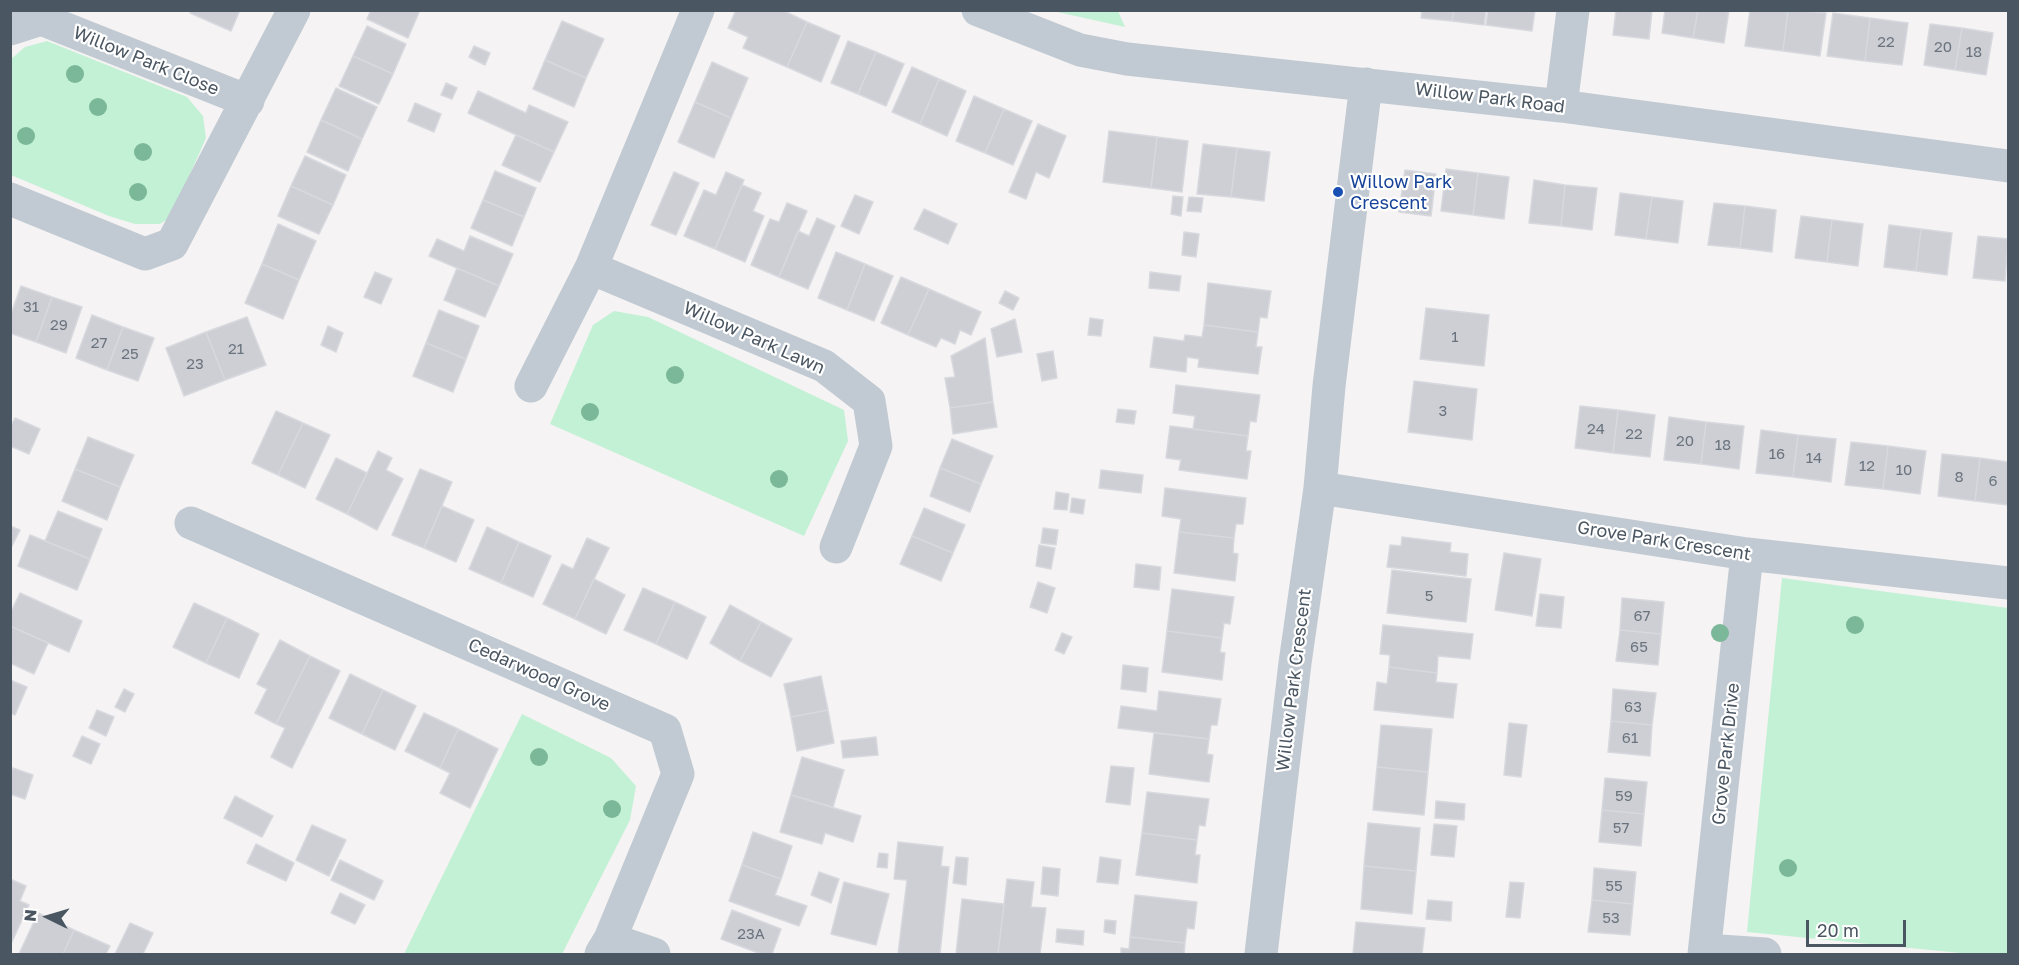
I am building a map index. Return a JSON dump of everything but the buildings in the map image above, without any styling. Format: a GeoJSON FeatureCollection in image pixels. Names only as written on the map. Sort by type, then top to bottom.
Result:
{"type":"FeatureCollection","features":[{"type":"Feature","properties":{"kind":"street"},"geometry":{"type":"LineString","coordinates":[[10,199],[145,254],[172,244],[294,10]]}},
{"type":"Feature","properties":{"kind":"street"},"geometry":{"type":"LineString","coordinates":[[531,386],[591,268],[698,10]]}},
{"type":"Feature","properties":{"kind":"street","name":"Willow Park Road"},"geometry":{"type":"LineString","coordinates":[[978,10],[1080,50],[1126,59],[1561,106],[2008,166]]}},
{"type":"Feature","properties":{"kind":"street"},"geometry":{"type":"LineString","coordinates":[[1561,106],[1573,10]]}},
{"type":"Feature","properties":{"kind":"street","name":"Willow Park Close"},"geometry":{"type":"LineString","coordinates":[[10,29],[41,19],[248,101]]}},
{"type":"Feature","properties":{"kind":"street","name":"Willow Park Crescent"},"geometry":{"type":"LineString","coordinates":[[1262,954],[1295,663],[1320,488],[1329,387],[1366,84]]}},
{"type":"Feature","properties":{"kind":"street","name":"Willow Park Lawn"},"geometry":{"type":"LineString","coordinates":[[591,268],[824,366],[869,401],[876,446],[836,547]]}},
{"type":"Feature","properties":{"kind":"street","name":"Grove Park Crescent"},"geometry":{"type":"LineString","coordinates":[[1320,488],[1748,554],[2008,583]]}},
{"type":"Feature","properties":{"kind":"street","name":"Cedarwood Grove"},"geometry":{"type":"LineString","coordinates":[[191,523],[665,730],[678,774],[606,946]]}},
{"type":"Feature","properties":{"kind":"street","name":"Grove Park Drive"},"geometry":{"type":"LineString","coordinates":[[1705,952],[1748,554]]}},
{"type":"Feature","properties":{"kind":"street"},"geometry":{"type":"LineString","coordinates":[[606,946],[654,954]]}},
{"type":"Feature","properties":{"kind":"street"},"geometry":{"type":"LineString","coordinates":[[1705,952],[1765,954]]}},
{"type":"Feature","properties":{"kind":"green space"},"geometry":{"type":"Polygon","coordinates":[[[1053,11],[1118,11],[1125,27],[1053,11]]]}},
{"type":"Feature","properties":{"kind":"green space"},"geometry":{"type":"Polygon","coordinates":[[[47,41],[187,97],[203,116],[206,138],[171,217],[160,224],[135,224],[109,216],[11,175],[10,60],[25,47],[47,41]]]}},
{"type":"Feature","properties":{"kind":"green space"},"geometry":{"type":"Polygon","coordinates":[[[614,311],[648,317],[844,410],[848,441],[804,536],[550,424],[593,325],[614,311]]]}},
{"type":"Feature","properties":{"kind":"green space"},"geometry":{"type":"Polygon","coordinates":[[[1782,578],[2008,608],[2008,954],[1971,954],[1747,932],[1782,578]]]}},
{"type":"Feature","properties":{"kind":"green space"},"geometry":{"type":"Polygon","coordinates":[[[522,714],[611,758],[636,786],[630,820],[562,954],[404,954],[522,714]]]}},
{"type":"Feature","properties":{"kind":"place","name":"Willow Park Crescent"},"geometry":{"type":"Point","coordinates":[1338,192]}}]}
